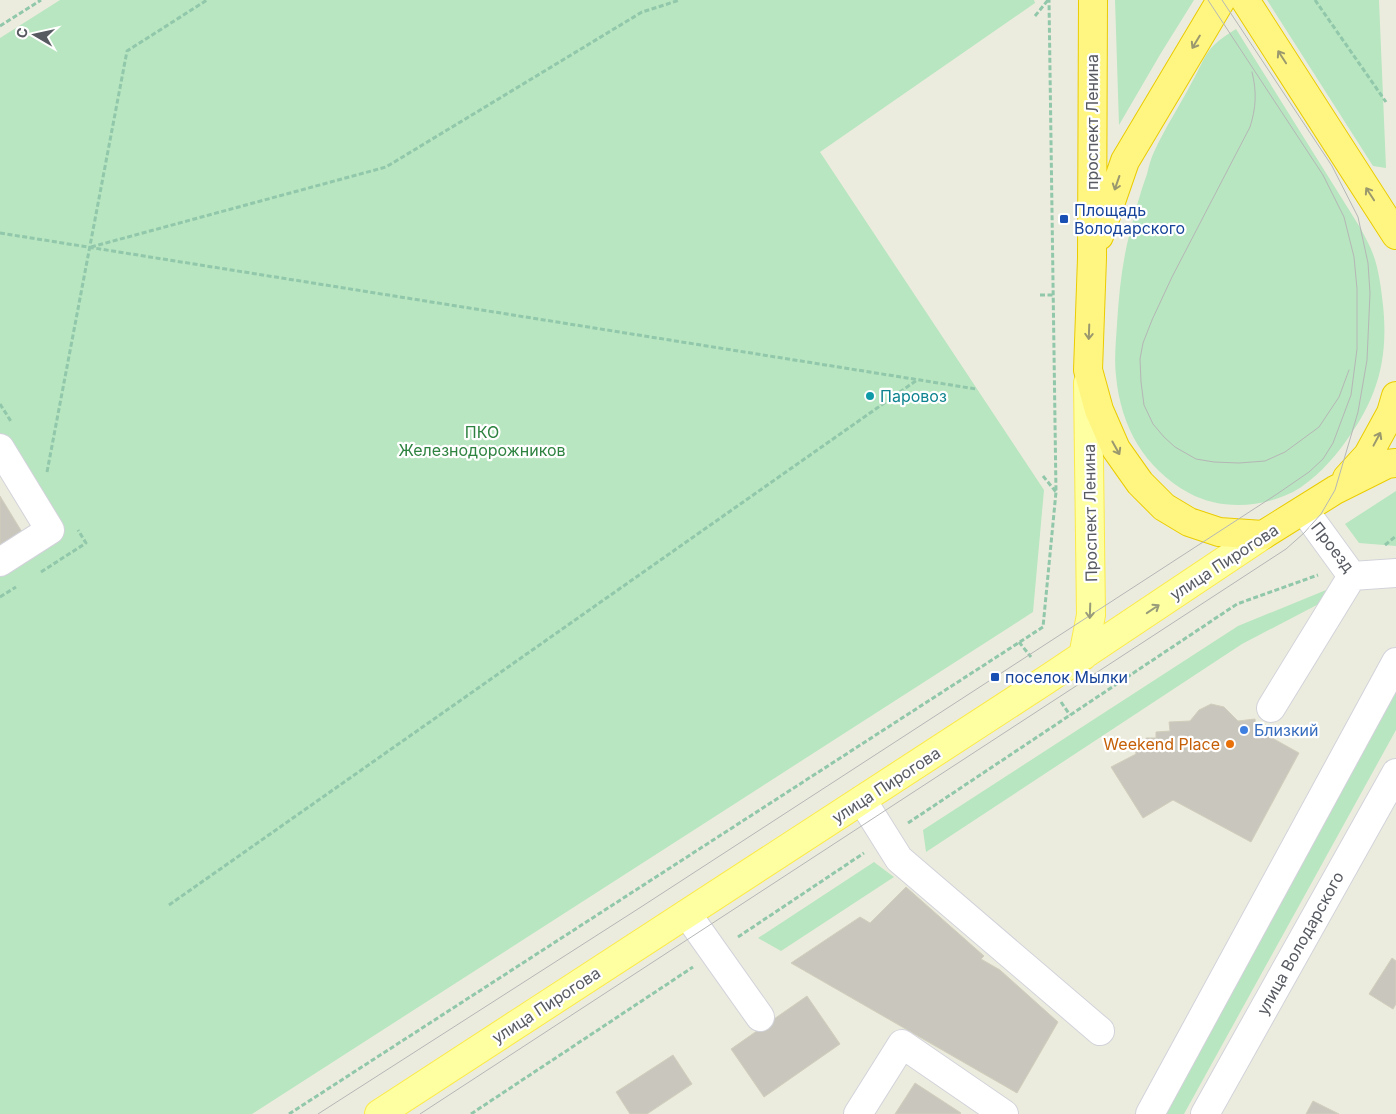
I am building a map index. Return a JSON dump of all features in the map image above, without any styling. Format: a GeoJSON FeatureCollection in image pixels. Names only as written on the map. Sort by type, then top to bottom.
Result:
{"type":"FeatureCollection","features":[{"type":"Feature","properties":{"kind":"highway","name":"проспект Ленина"},"geometry":{"type":"LineString","coordinates":[[1093,0],[1092,258],[1088,370],[1099,410],[1116,450],[1140,482],[1164,506],[1189,522],[1218,532],[1264,535]]}},
{"type":"Feature","properties":{"kind":"highway"},"geometry":{"type":"LineString","coordinates":[[1092,258],[1125,160],[1221,0]]}},
{"type":"Feature","properties":{"kind":"highway"},"geometry":{"type":"LineString","coordinates":[[1246,0],[1396,235]]}},
{"type":"Feature","properties":{"kind":"highway"},"geometry":{"type":"LineString","coordinates":[[1335,490],[1368,455],[1391,413],[1396,396]]}},
{"type":"Feature","properties":{"kind":"highway","name":"улица Пирогова"},"geometry":{"type":"LineString","coordinates":[[1264,535],[1335,490],[1387,464],[1396,463]]}},
{"type":"Feature","properties":{"kind":"main road","name":"Проспект Ленина"},"geometry":{"type":"LineString","coordinates":[[1083,656],[1091,615],[1088,370]]}},
{"type":"Feature","properties":{"kind":"main road","name":"улица Пирогова"},"geometry":{"type":"LineString","coordinates":[[379,1114],[1083,656],[1264,535]]}},
{"type":"Feature","properties":{"kind":"street"},"geometry":{"type":"LineString","coordinates":[[0,448],[50,530],[0,562]]}},
{"type":"Feature","properties":{"kind":"street","name":"Проезд"},"geometry":{"type":"LineString","coordinates":[[1304,510],[1348,571],[1396,573]]}},
{"type":"Feature","properties":{"kind":"street"},"geometry":{"type":"LineString","coordinates":[[1270,708],[1348,571]]}},
{"type":"Feature","properties":{"kind":"street"},"geometry":{"type":"LineString","coordinates":[[1150,1114],[1396,662]]}},
{"type":"Feature","properties":{"kind":"street","name":"улица Володарского"},"geometry":{"type":"LineString","coordinates":[[1205,1114],[1396,773]]}},
{"type":"Feature","properties":{"kind":"street"},"geometry":{"type":"LineString","coordinates":[[862,800],[899,859],[1100,1031]]}},
{"type":"Feature","properties":{"kind":"street"},"geometry":{"type":"LineString","coordinates":[[687,914],[760,1017]]}},
{"type":"Feature","properties":{"kind":"street"},"geometry":{"type":"LineString","coordinates":[[858,1114],[902,1044],[1004,1114]]}},
{"type":"Feature","properties":{"kind":"path"},"geometry":{"type":"LineString","coordinates":[[0,26],[41,0]]}},
{"type":"Feature","properties":{"kind":"path"},"geometry":{"type":"LineString","coordinates":[[46,477],[127,51],[207,0]]}},
{"type":"Feature","properties":{"kind":"path"},"geometry":{"type":"LineString","coordinates":[[89,247],[386,168],[642,12],[680,0]]}},
{"type":"Feature","properties":{"kind":"path"},"geometry":{"type":"LineString","coordinates":[[1035,16],[1048,0]]}},
{"type":"Feature","properties":{"kind":"path"},"geometry":{"type":"LineString","coordinates":[[289,1114],[1043,626],[1056,492],[1048,0]]}},
{"type":"Feature","properties":{"kind":"path"},"geometry":{"type":"LineString","coordinates":[[1315,0],[1386,102]]}},
{"type":"Feature","properties":{"kind":"path"},"geometry":{"type":"LineString","coordinates":[[0,233],[976,389]]}},
{"type":"Feature","properties":{"kind":"path"},"geometry":{"type":"LineString","coordinates":[[1040,295],[1053,295]]}},
{"type":"Feature","properties":{"kind":"path"},"geometry":{"type":"LineString","coordinates":[[169,904],[917,380]]}},
{"type":"Feature","properties":{"kind":"path"},"geometry":{"type":"LineString","coordinates":[[1043,476],[1056,492]]}},
{"type":"Feature","properties":{"kind":"path"},"geometry":{"type":"LineString","coordinates":[[1383,547],[1396,536]]}},
{"type":"Feature","properties":{"kind":"path"},"geometry":{"type":"LineString","coordinates":[[471,1114],[1237,604],[1348,571]]}},
{"type":"Feature","properties":{"kind":"green space","name":"ПКО Железнодорожников"},"geometry":{"type":"Polygon","coordinates":[[[60,0],[1034,0],[1035,3],[820,152],[1044,490],[1033,612],[252,1114],[0,1114],[0,562],[50,530],[0,448],[0,38],[60,0]]]}},
{"type":"Feature","properties":{"kind":"green space"},"geometry":{"type":"Polygon","coordinates":[[[1115,0],[1194,0],[1119,125],[1115,0]]]}},
{"type":"Feature","properties":{"kind":"green space"},"geometry":{"type":"Polygon","coordinates":[[[1267,0],[1379,0],[1386,168],[1373,166],[1267,0]]]}},
{"type":"Feature","properties":{"kind":"green space"},"geometry":{"type":"Polygon","coordinates":[[[1236,29],[1361,229],[1373,254],[1378,273],[1384,326],[1382,364],[1377,381],[1363,414],[1341,448],[1316,476],[1292,492],[1273,500],[1249,505],[1224,504],[1200,498],[1173,483],[1159,471],[1147,458],[1129,429],[1119,395],[1115,363],[1121,278],[1127,243],[1152,157],[1207,53],[1218,41],[1236,29]]]}},
{"type":"Feature","properties":{"kind":"green space"},"geometry":{"type":"Polygon","coordinates":[[[1396,491],[1396,546],[1359,543],[1345,524],[1396,491]]]}},
{"type":"Feature","properties":{"kind":"green space"},"geometry":{"type":"Polygon","coordinates":[[[1331,588],[1332,597],[1242,644],[926,852],[923,830],[1238,626],[1331,588]]]}},
{"type":"Feature","properties":{"kind":"green space"},"geometry":{"type":"Polygon","coordinates":[[[1396,689],[1396,730],[1184,1114],[1162,1114],[1396,689]]]}},
{"type":"Feature","properties":{"kind":"green space"},"geometry":{"type":"Polygon","coordinates":[[[874,862],[894,877],[781,951],[758,938],[874,862]]]}},
{"type":"Feature","properties":{"kind":"building"},"geometry":{"type":"Polygon","coordinates":[[[0,496],[22,532],[0,545],[0,496]]]}},
{"type":"Feature","properties":{"kind":"building"},"geometry":{"type":"Polygon","coordinates":[[[1211,704],[1224,707],[1238,721],[1255,719],[1256,729],[1299,753],[1251,842],[1173,800],[1143,818],[1111,767],[1136,754],[1135,745],[1145,745],[1146,738],[1156,738],[1156,732],[1170,731],[1169,722],[1190,721],[1199,710],[1211,704]]]}},
{"type":"Feature","properties":{"kind":"building"},"geometry":{"type":"Polygon","coordinates":[[[906,887],[984,956],[981,959],[1000,970],[1058,1022],[1017,1093],[791,963],[860,917],[870,923],[906,887]]]}},
{"type":"Feature","properties":{"kind":"building"},"geometry":{"type":"Polygon","coordinates":[[[1392,958],[1396,961],[1396,1004],[1393,1009],[1369,994],[1392,958]]]}},
{"type":"Feature","properties":{"kind":"building"},"geometry":{"type":"Polygon","coordinates":[[[807,996],[840,1044],[764,1097],[731,1049],[807,996]]]}},
{"type":"Feature","properties":{"kind":"building"},"geometry":{"type":"Polygon","coordinates":[[[673,1055],[692,1084],[647,1114],[630,1114],[616,1092],[673,1055]]]}},
{"type":"Feature","properties":{"kind":"building"},"geometry":{"type":"Polygon","coordinates":[[[915,1083],[961,1113],[895,1114],[915,1083]]]}},
{"type":"Feature","properties":{"kind":"building"},"geometry":{"type":"Polygon","coordinates":[[[1313,1101],[1339,1114],[1306,1114],[1313,1101]]]}},
{"type":"Feature","properties":{"kind":"tram line"},"geometry":{"type":"LineString","coordinates":[[318,1114],[641,907],[1277,494],[1309,472],[1323,459],[1333,443],[1351,395],[1357,349],[1357,289],[1354,257],[1344,217],[1323,175],[1208,0]]}},
{"type":"Feature","properties":{"kind":"tram line"},"geometry":{"type":"LineString","coordinates":[[420,1114],[1286,549],[1321,514],[1335,490],[1358,412],[1367,360],[1370,293],[1368,263],[1358,217],[1332,166],[1222,0]]}},
{"type":"Feature","properties":{"kind":"tram line"},"geometry":{"type":"LineString","coordinates":[[1252,72],[1255,100],[1250,127],[1172,277],[1143,343],[1140,359],[1144,405],[1153,424],[1164,437],[1175,447],[1196,459],[1239,463],[1265,461],[1285,452],[1319,427],[1339,397],[1349,370]]}},
{"type":"Feature","properties":{"kind":"place","name":"Площадь Володарского"},"geometry":{"type":"Point","coordinates":[1064,219]}},
{"type":"Feature","properties":{"kind":"place","name":"Паровоз"},"geometry":{"type":"Point","coordinates":[870,396]}},
{"type":"Feature","properties":{"kind":"place","name":"поселок Мылки"},"geometry":{"type":"Point","coordinates":[995,677]}},
{"type":"Feature","properties":{"kind":"place","name":"Близкий"},"geometry":{"type":"Point","coordinates":[1244,730]}},
{"type":"Feature","properties":{"kind":"place","name":"Weekend Place"},"geometry":{"type":"Point","coordinates":[1230,744]}}]}
